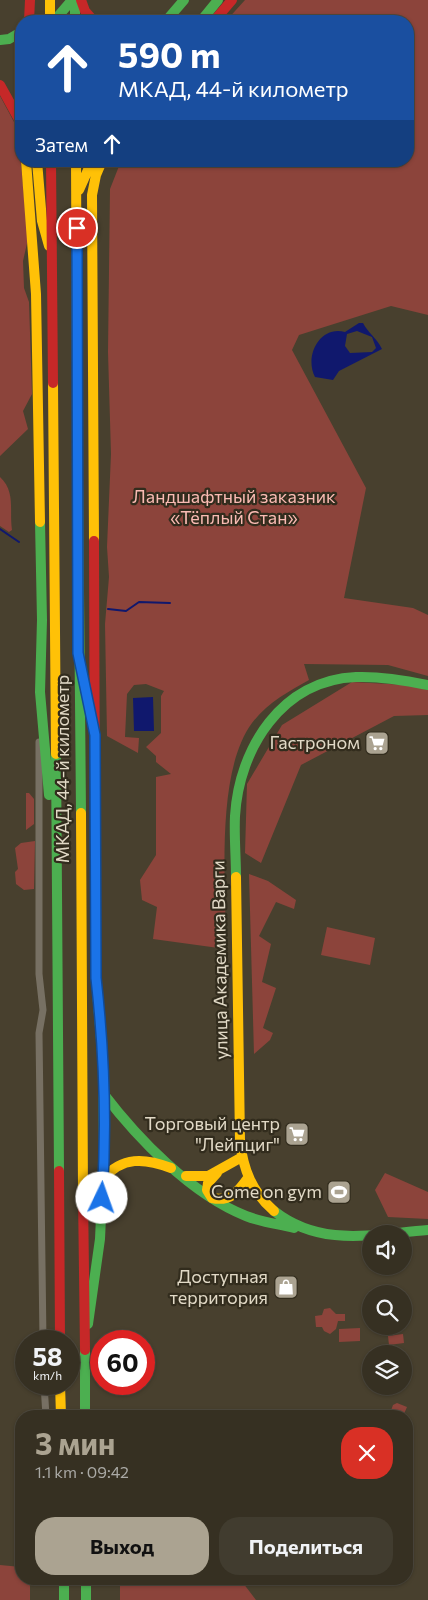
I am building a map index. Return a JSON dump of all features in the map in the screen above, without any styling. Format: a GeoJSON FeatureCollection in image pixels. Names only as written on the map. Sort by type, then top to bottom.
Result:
{"type":"FeatureCollection","features":[{"type":"Feature","properties":{"kind":"main road"},"geometry":{"type":"LineString","coordinates":[[29,15],[30,0]]}},
{"type":"Feature","properties":{"kind":"main road"},"geometry":{"type":"LineString","coordinates":[[50,0],[51,15]]}},
{"type":"Feature","properties":{"kind":"main road"},"geometry":{"type":"LineString","coordinates":[[58,15],[73,0]]}},
{"type":"Feature","properties":{"kind":"main road"},"geometry":{"type":"LineString","coordinates":[[73,0],[74,15]]}},
{"type":"Feature","properties":{"kind":"main road"},"geometry":{"type":"LineString","coordinates":[[81,0],[89,15]]}},
{"type":"Feature","properties":{"kind":"main road"},"geometry":{"type":"LineString","coordinates":[[171,15],[184,0]]}},
{"type":"Feature","properties":{"kind":"main road"},"geometry":{"type":"LineString","coordinates":[[206,15],[218,0]]}},
{"type":"Feature","properties":{"kind":"main road"},"geometry":{"type":"LineString","coordinates":[[219,15],[232,0]]}},
{"type":"Feature","properties":{"kind":"main road"},"geometry":{"type":"LineString","coordinates":[[0,40],[9,39],[15,36]]}},
{"type":"Feature","properties":{"kind":"main road"},"geometry":{"type":"LineString","coordinates":[[0,85],[15,111]]}},
{"type":"Feature","properties":{"kind":"main road"},"geometry":{"type":"LineString","coordinates":[[26,167],[36,294],[42,620],[40,692],[47,781],[56,852]]}},
{"type":"Feature","properties":{"kind":"main road"},"geometry":{"type":"LineString","coordinates":[[37,167],[42,220],[53,262]]}},
{"type":"Feature","properties":{"kind":"main road"},"geometry":{"type":"LineString","coordinates":[[51,167],[53,262]]}},
{"type":"Feature","properties":{"kind":"main road","name":"МКАД, 44-й километр"},"geometry":{"type":"LineString","coordinates":[[76,167],[84,1347]]}},
{"type":"Feature","properties":{"kind":"main road"},"geometry":{"type":"LineString","coordinates":[[76,195],[89,167]]}},
{"type":"Feature","properties":{"kind":"main road"},"geometry":{"type":"LineString","coordinates":[[84,1410],[84,1347],[97,1272],[104,1179],[100,1017],[96,978],[92,195],[99,167]]}},
{"type":"Feature","properties":{"kind":"main road","name":"МКАД, 44-й километр"},"geometry":{"type":"LineString","coordinates":[[53,262],[60,1330]]}},
{"type":"Feature","properties":{"kind":"main road"},"geometry":{"type":"LineString","coordinates":[[78,653],[95,735]]}},
{"type":"Feature","properties":{"kind":"main road","name":"улица Академика Варги"},"geometry":{"type":"LineString","coordinates":[[428,685],[379,676],[348,677],[330,680],[296,696],[277,709],[255,737],[240,779],[235,815],[238,1078],[242,1157],[248,1178],[263,1202],[288,1221],[312,1232],[341,1235],[428,1230]]}},
{"type":"Feature","properties":{"kind":"main road"},"geometry":{"type":"LineString","coordinates":[[102,1092],[131,1126],[184,1176],[212,1198],[259,1221],[312,1232]]}},
{"type":"Feature","properties":{"kind":"main road"},"geometry":{"type":"LineString","coordinates":[[212,1198],[207,1190],[208,1183],[222,1170],[242,1157]]}},
{"type":"Feature","properties":{"kind":"main road"},"geometry":{"type":"LineString","coordinates":[[104,1179],[116,1165],[135,1159],[156,1162],[170,1167],[184,1176],[200,1178],[222,1170]]}},
{"type":"Feature","properties":{"kind":"main road"},"geometry":{"type":"LineString","coordinates":[[212,1198],[227,1200],[232,1197],[248,1178]]}},
{"type":"Feature","properties":{"kind":"main road"},"geometry":{"type":"LineString","coordinates":[[60,1395],[61,1410]]}},
{"type":"Feature","properties":{"kind":"main road"},"geometry":{"type":"LineString","coordinates":[[64,1585],[64,1600]]}},
{"type":"Feature","properties":{"kind":"main road"},"geometry":{"type":"LineString","coordinates":[[86,1585],[86,1600]]}},
{"type":"Feature","properties":{"kind":"street"},"geometry":{"type":"LineString","coordinates":[[40,692],[38,782],[40,974],[43,1010],[39,1033],[43,1330]]}},
{"type":"Feature","properties":{"kind":"street"},"geometry":{"type":"LineString","coordinates":[[45,1395],[46,1410]]}},
{"type":"Feature","properties":{"kind":"green space","name":"Ландшафтный заказник «Тёплый Стан»"},"geometry":{"type":"Polygon","coordinates":[[[245,0],[428,0],[428,315],[391,306],[299,335],[292,350],[366,488],[344,598],[413,608],[428,615],[428,676],[388,665],[304,664],[309,680],[271,704],[252,723],[240,745],[232,771],[228,800],[224,863],[226,949],[153,939],[157,907],[142,900],[140,880],[156,855],[156,777],[171,774],[156,762],[156,756],[146,747],[161,733],[161,696],[164,691],[146,684],[134,685],[127,694],[125,737],[139,738],[138,753],[107,736],[105,624],[109,577],[107,547],[111,454],[108,352],[110,189],[119,167],[414,167],[414,15],[231,15],[245,0]]]}},
{"type":"Feature","properties":{"kind":"green space"},"geometry":{"type":"Polygon","coordinates":[[[0,96],[14,122],[15,167],[21,167],[28,239],[23,261],[24,288],[29,302],[32,394],[23,411],[28,429],[0,456],[0,96]]]}},
{"type":"Feature","properties":{"kind":"green space"},"geometry":{"type":"Polygon","coordinates":[[[0,477],[10,495],[12,530],[9,532],[0,526],[0,477]]]}},
{"type":"Feature","properties":{"kind":"green space"},"geometry":{"type":"Polygon","coordinates":[[[352,682],[407,685],[428,690],[428,715],[394,716],[301,765],[261,863],[245,853],[247,784],[282,725],[352,682]]]}},
{"type":"Feature","properties":{"kind":"green space"},"geometry":{"type":"Polygon","coordinates":[[[26,793],[29,793],[34,799],[34,824],[26,830],[26,793]]]}},
{"type":"Feature","properties":{"kind":"green space"},"geometry":{"type":"Polygon","coordinates":[[[35,841],[34,889],[24,890],[16,884],[15,872],[18,869],[15,848],[21,843],[35,841]]]}},
{"type":"Feature","properties":{"kind":"green space"},"geometry":{"type":"Polygon","coordinates":[[[249,874],[268,881],[296,900],[294,909],[276,902],[259,936],[271,944],[262,982],[276,988],[263,1028],[273,1033],[270,1040],[254,1054],[249,874]]]}},
{"type":"Feature","properties":{"kind":"green space"},"geometry":{"type":"Polygon","coordinates":[[[327,927],[375,938],[370,965],[321,955],[327,927]]]}},
{"type":"Feature","properties":{"kind":"green space"},"geometry":{"type":"Polygon","coordinates":[[[385,1173],[428,1192],[428,1219],[388,1217],[375,1190],[385,1173]]]}},
{"type":"Feature","properties":{"kind":"green space"},"geometry":{"type":"Polygon","coordinates":[[[330,1308],[336,1314],[345,1314],[345,1321],[338,1321],[336,1329],[330,1334],[324,1331],[322,1327],[316,1327],[315,1316],[322,1315],[324,1309],[330,1308]]]}},
{"type":"Feature","properties":{"kind":"green space"},"geometry":{"type":"Polygon","coordinates":[[[360,1328],[360,1341],[339,1342],[339,1329],[360,1328]]]}},
{"type":"Feature","properties":{"kind":"green space"},"geometry":{"type":"Polygon","coordinates":[[[403,1335],[404,1343],[389,1345],[388,1336],[403,1335]]]}},
{"type":"Feature","properties":{"kind":"green space"},"geometry":{"type":"Polygon","coordinates":[[[397,1403],[407,1407],[406,1410],[391,1410],[393,1405],[397,1403]]]}},
{"type":"Feature","properties":{"kind":"green space"},"geometry":{"type":"Polygon","coordinates":[[[0,1565],[15,1566],[15,1585],[30,1585],[30,1600],[0,1600],[0,1565]]]}},
{"type":"Feature","properties":{"kind":"green space"},"geometry":{"type":"Polygon","coordinates":[[[120,1585],[245,1585],[256,1600],[120,1600],[120,1585]]]}},
{"type":"Feature","properties":{"kind":"shaded area"},"geometry":{"type":"Polygon","coordinates":[[[359,323],[363,323],[382,349],[339,371],[333,380],[315,377],[312,369],[312,360],[316,344],[328,333],[336,331],[345,332],[359,323]],[[357,331],[347,334],[345,346],[350,353],[372,352],[376,348],[372,337],[357,331]]]}},
{"type":"Feature","properties":{"kind":"shaded area"},"geometry":{"type":"Polygon","coordinates":[[[153,697],[154,731],[134,731],[133,698],[153,697]]]}},
{"type":"Feature","properties":{"kind":"waterway"},"geometry":{"type":"LineString","coordinates":[[0,529],[19,542]]}},
{"type":"Feature","properties":{"kind":"waterway"},"geometry":{"type":"LineString","coordinates":[[108,609],[126,611],[139,602],[170,603]]}},
{"type":"Feature","properties":{"kind":"traffic: fast"},"geometry":{"type":"LineString","coordinates":[[59,15],[72,0]]}},
{"type":"Feature","properties":{"kind":"traffic: fast"},"geometry":{"type":"LineString","coordinates":[[75,0],[75,15]]}},
{"type":"Feature","properties":{"kind":"traffic: fast"},"geometry":{"type":"LineString","coordinates":[[171,15],[184,0]]}},
{"type":"Feature","properties":{"kind":"traffic: fast"},"geometry":{"type":"LineString","coordinates":[[206,15],[218,0]]}},
{"type":"Feature","properties":{"kind":"traffic: fast"},"geometry":{"type":"LineString","coordinates":[[0,40],[9,39],[15,36]]}},
{"type":"Feature","properties":{"kind":"traffic: fast"},"geometry":{"type":"LineString","coordinates":[[77,367],[81,813]]}},
{"type":"Feature","properties":{"kind":"traffic: fast"},"geometry":{"type":"LineString","coordinates":[[40,522],[42,620],[40,692],[49,795]]}},
{"type":"Feature","properties":{"kind":"traffic: fast"},"geometry":{"type":"LineString","coordinates":[[236,877],[235,816],[238,791],[245,766],[269,722],[286,704],[306,690],[330,681],[356,677],[374,677],[428,685]]}},
{"type":"Feature","properties":{"kind":"traffic: fast"},"geometry":{"type":"LineString","coordinates":[[84,680],[92,720]]}},
{"type":"Feature","properties":{"kind":"traffic: fast"},"geometry":{"type":"LineString","coordinates":[[56,754],[59,1171]]}},
{"type":"Feature","properties":{"kind":"traffic: fast"},"geometry":{"type":"LineString","coordinates":[[88,1324],[100,1239],[104,1151],[103,1064],[96,978],[95,836]]}},
{"type":"Feature","properties":{"kind":"traffic: fast"},"geometry":{"type":"LineString","coordinates":[[103,1093],[132,1129],[167,1164],[205,1194],[246,1216],[294,1228]]}},
{"type":"Feature","properties":{"kind":"traffic: fast"},"geometry":{"type":"LineString","coordinates":[[274,1211],[292,1223],[310,1230],[329,1234],[367,1236],[428,1230]]}},
{"type":"Feature","properties":{"kind":"traffic: fast"},"geometry":{"type":"LineString","coordinates":[[85,1350],[85,1410]]}},
{"type":"Feature","properties":{"kind":"traffic: fast"},"geometry":{"type":"LineString","coordinates":[[64,1585],[64,1600]]}},
{"type":"Feature","properties":{"kind":"traffic: fast"},"geometry":{"type":"LineString","coordinates":[[86,1585],[86,1600]]}},
{"type":"Feature","properties":{"kind":"traffic: slow"},"geometry":{"type":"LineString","coordinates":[[50,0],[50,15]]}},
{"type":"Feature","properties":{"kind":"traffic: slow"},"geometry":{"type":"LineString","coordinates":[[26,167],[36,294],[40,522]]}},
{"type":"Feature","properties":{"kind":"traffic: slow"},"geometry":{"type":"LineString","coordinates":[[38,167],[42,221],[49,246]]}},
{"type":"Feature","properties":{"kind":"traffic: slow"},"geometry":{"type":"LineString","coordinates":[[76,167],[77,367]]}},
{"type":"Feature","properties":{"kind":"traffic: slow"},"geometry":{"type":"LineString","coordinates":[[79,190],[89,167]]}},
{"type":"Feature","properties":{"kind":"traffic: slow"},"geometry":{"type":"LineString","coordinates":[[94,541],[92,195],[99,167]]}},
{"type":"Feature","properties":{"kind":"traffic: slow"},"geometry":{"type":"LineString","coordinates":[[53,383],[56,754]]}},
{"type":"Feature","properties":{"kind":"traffic: slow"},"geometry":{"type":"LineString","coordinates":[[81,813],[83,1194]]}},
{"type":"Feature","properties":{"kind":"traffic: slow"},"geometry":{"type":"LineString","coordinates":[[236,877],[240,1141],[243,1161],[254,1188],[274,1211]]}},
{"type":"Feature","properties":{"kind":"traffic: slow"},"geometry":{"type":"LineString","coordinates":[[186,1176],[208,1176],[242,1157]]}},
{"type":"Feature","properties":{"kind":"traffic: slow"},"geometry":{"type":"LineString","coordinates":[[103,1179],[118,1166],[134,1161],[152,1162],[171,1168]]}},
{"type":"Feature","properties":{"kind":"traffic: slow"},"geometry":{"type":"LineString","coordinates":[[217,1173],[208,1183],[207,1190],[212,1198],[218,1199],[224,1199],[233,1195],[248,1178]]}},
{"type":"Feature","properties":{"kind":"traffic: slow"},"geometry":{"type":"LineString","coordinates":[[60,1395],[61,1410]]}},
{"type":"Feature","properties":{"kind":"traffic: jam"},"geometry":{"type":"LineString","coordinates":[[29,15],[30,0]]}},
{"type":"Feature","properties":{"kind":"traffic: jam"},"geometry":{"type":"LineString","coordinates":[[81,0],[89,15]]}},
{"type":"Feature","properties":{"kind":"traffic: jam"},"geometry":{"type":"LineString","coordinates":[[219,15],[232,0]]}},
{"type":"Feature","properties":{"kind":"traffic: jam"},"geometry":{"type":"LineString","coordinates":[[0,85],[15,112]]}},
{"type":"Feature","properties":{"kind":"traffic: jam"},"geometry":{"type":"LineString","coordinates":[[51,167],[53,383]]}},
{"type":"Feature","properties":{"kind":"traffic: jam"},"geometry":{"type":"LineString","coordinates":[[94,541],[95,836]]}},
{"type":"Feature","properties":{"kind":"traffic: jam"},"geometry":{"type":"LineString","coordinates":[[59,1171],[60,1330]]}},
{"type":"Feature","properties":{"kind":"traffic: jam"},"geometry":{"type":"LineString","coordinates":[[83,1194],[85,1350]]}},
{"type":"Feature","properties":{"kind":"place","name":"Гастроном"},"geometry":{"type":"Point","coordinates":[377,743]}},
{"type":"Feature","properties":{"kind":"place","name":"Торговый центр \"Лейпциг\""},"geometry":{"type":"Point","coordinates":[297,1134]}},
{"type":"Feature","properties":{"kind":"place","name":"Come on gym"},"geometry":{"type":"Point","coordinates":[339,1192]}},
{"type":"Feature","properties":{"kind":"place","name":"Доступная территория"},"geometry":{"type":"Point","coordinates":[286,1287]}},
{"type":"Feature","properties":{"kind":"route"},"geometry":{"type":"LineString","coordinates":[[77,228],[78,653],[95,735],[96,978],[100,1017],[104,1158],[102,1198]]}}]}
